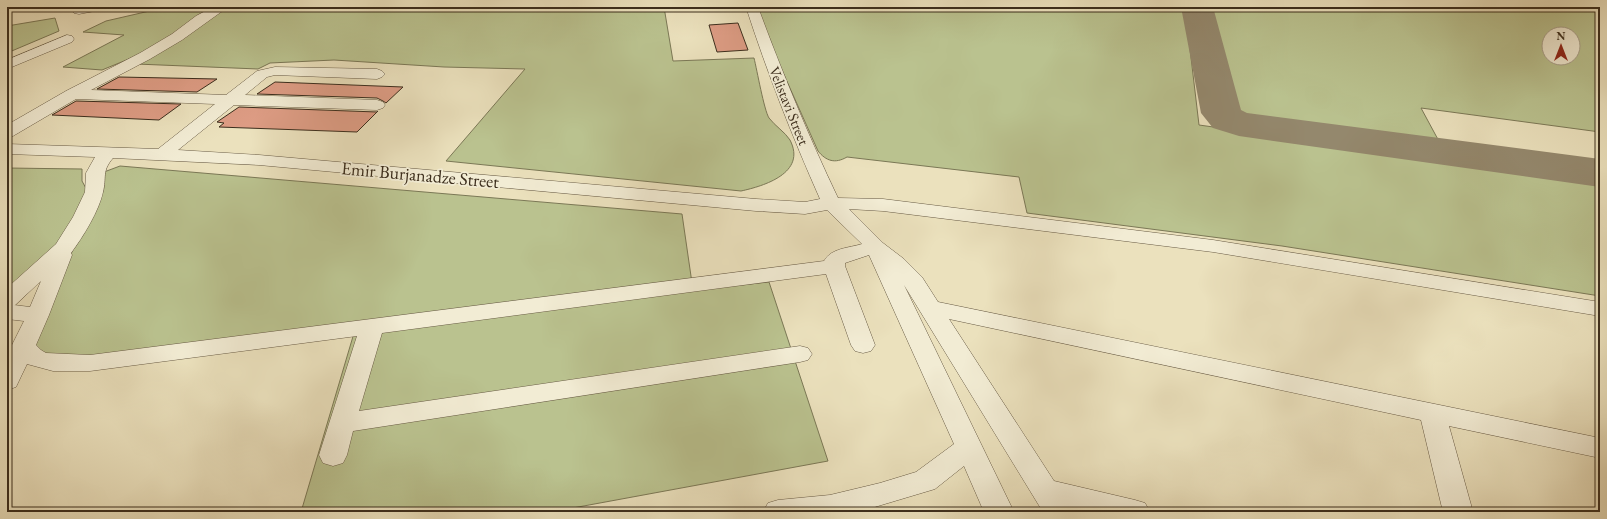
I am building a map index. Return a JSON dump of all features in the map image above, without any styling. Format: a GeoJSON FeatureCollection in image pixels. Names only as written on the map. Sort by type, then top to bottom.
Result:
{"type":"FeatureCollection","features":[{"type":"Feature","properties":{"kind":"street"},"geometry":{"type":"LineString","coordinates":[[79,10],[95,7]]}},
{"type":"Feature","properties":{"kind":"street"},"geometry":{"type":"LineString","coordinates":[[7,132],[72,94],[158,48],[222,7]]}},
{"type":"Feature","properties":{"kind":"street","name":"Velistavi Street"},"geometry":{"type":"LineString","coordinates":[[752,7],[774,70],[808,153],[831,203]]}},
{"type":"Feature","properties":{"kind":"street"},"geometry":{"type":"LineString","coordinates":[[7,65],[67,39]]}},
{"type":"Feature","properties":{"kind":"street"},"geometry":{"type":"LineString","coordinates":[[162,154],[262,74],[276,71],[377,74]]}},
{"type":"Feature","properties":{"kind":"street"},"geometry":{"type":"LineString","coordinates":[[72,94],[377,105]]}},
{"type":"Feature","properties":{"kind":"street","name":"Emir Burjanadze Street"},"geometry":{"type":"LineString","coordinates":[[7,149],[162,154],[259,160],[756,205],[805,208],[831,203],[883,205],[1213,246],[1600,308]]}},
{"type":"Feature","properties":{"kind":"street"},"geometry":{"type":"LineString","coordinates":[[7,381],[38,316],[64,248],[83,217],[94,192],[95,173],[101,161],[109,152]]}},
{"type":"Feature","properties":{"kind":"street"},"geometry":{"type":"LineString","coordinates":[[831,203],[876,247],[897,264],[914,282],[1052,501],[1135,512]]}},
{"type":"Feature","properties":{"kind":"street"},"geometry":{"type":"LineString","coordinates":[[863,345],[834,266],[835,260],[841,256],[876,247]]}},
{"type":"Feature","properties":{"kind":"street"},"geometry":{"type":"LineString","coordinates":[[876,247],[999,512]]}},
{"type":"Feature","properties":{"kind":"street"},"geometry":{"type":"LineString","coordinates":[[7,300],[64,248]]}},
{"type":"Feature","properties":{"kind":"street"},"geometry":{"type":"LineString","coordinates":[[24,346],[31,356],[46,360],[66,363],[90,362],[834,266]]}},
{"type":"Feature","properties":{"kind":"street"},"geometry":{"type":"LineString","coordinates":[[931,308],[1600,448]]}},
{"type":"Feature","properties":{"kind":"street"},"geometry":{"type":"LineString","coordinates":[[7,312],[38,316]]}},
{"type":"Feature","properties":{"kind":"street"},"geometry":{"type":"LineString","coordinates":[[333,455],[372,326]]}},
{"type":"Feature","properties":{"kind":"street"},"geometry":{"type":"LineString","coordinates":[[343,423],[800,354]]}},
{"type":"Feature","properties":{"kind":"street"},"geometry":{"type":"LineString","coordinates":[[1432,413],[1458,512]]}},
{"type":"Feature","properties":{"kind":"street"},"geometry":{"type":"LineString","coordinates":[[778,512],[830,507],[880,495],[925,481],[969,447]]}},
{"type":"Feature","properties":{"kind":"green space"},"geometry":{"type":"Polygon","coordinates":[[[167,7],[215,7],[141,54],[102,70],[63,67],[124,35],[83,32],[106,21],[167,7]]]}},
{"type":"Feature","properties":{"kind":"green space"},"geometry":{"type":"Polygon","coordinates":[[[227,7],[664,7],[673,61],[754,58],[767,114],[771,121],[790,140],[794,151],[793,161],[788,169],[780,176],[761,186],[741,191],[446,161],[525,69],[444,67],[334,60],[270,63],[258,69],[136,64],[227,7]]]}},
{"type":"Feature","properties":{"kind":"green space"},"geometry":{"type":"Polygon","coordinates":[[[756,7],[1185,7],[1199,125],[1600,181],[1600,296],[1282,246],[1027,213],[1019,177],[847,157],[835,161],[828,159],[818,151],[765,32],[756,7]]]}},
{"type":"Feature","properties":{"kind":"green space"},"geometry":{"type":"Polygon","coordinates":[[[1211,7],[1600,7],[1600,132],[1421,108],[1441,145],[1239,116],[1231,110],[1211,7]]]}},
{"type":"Feature","properties":{"kind":"green space"},"geometry":{"type":"Polygon","coordinates":[[[55,18],[59,31],[7,53],[7,26],[55,18]]]}},
{"type":"Feature","properties":{"kind":"green space"},"geometry":{"type":"Polygon","coordinates":[[[120,166],[682,214],[693,290],[769,282],[828,461],[551,512],[301,512],[354,333],[24,362],[75,245],[104,172],[120,166]]]}},
{"type":"Feature","properties":{"kind":"green space"},"geometry":{"type":"Polygon","coordinates":[[[7,168],[82,169],[82,181],[88,192],[72,225],[51,251],[7,294],[7,168]]]}},
{"type":"Feature","properties":{"kind":"building"},"geometry":{"type":"Polygon","coordinates":[[[738,23],[748,50],[717,52],[709,25],[738,23]]]}},
{"type":"Feature","properties":{"kind":"building"},"geometry":{"type":"Polygon","coordinates":[[[119,77],[217,79],[197,92],[97,89],[119,77]]]}},
{"type":"Feature","properties":{"kind":"building"},"geometry":{"type":"Polygon","coordinates":[[[275,82],[403,87],[386,103],[377,98],[257,94],[275,82]]]}},
{"type":"Feature","properties":{"kind":"building"},"geometry":{"type":"Polygon","coordinates":[[[76,101],[181,104],[159,120],[52,115],[76,101]]]}},
{"type":"Feature","properties":{"kind":"building"},"geometry":{"type":"Polygon","coordinates":[[[239,107],[377,112],[357,132],[219,127],[224,123],[217,122],[239,107]]]}},
{"type":"Feature","properties":{"kind":"taxiway"},"geometry":{"type":"LineString","coordinates":[[1197,7],[1221,113],[1227,119],[1239,124],[1600,173]]}}]}
